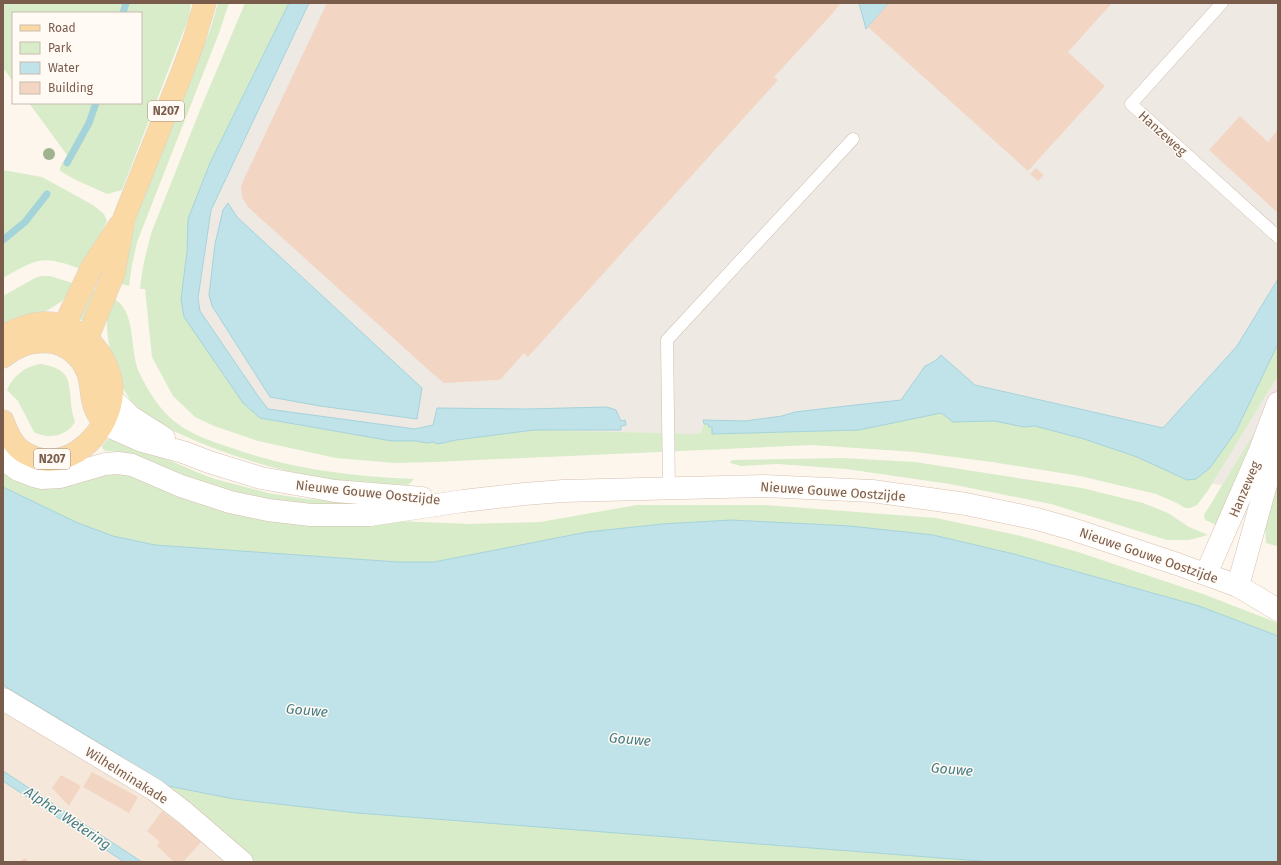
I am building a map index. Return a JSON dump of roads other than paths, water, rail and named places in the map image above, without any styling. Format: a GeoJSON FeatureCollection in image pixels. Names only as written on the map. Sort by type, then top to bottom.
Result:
{"type":"FeatureCollection","features":[{"type":"Feature","properties":{"kind":"main road","name":"N207"},"geometry":{"type":"LineString","coordinates":[[87,339],[114,273],[124,218],[190,52],[205,3]]}},
{"type":"Feature","properties":{"kind":"main road","name":"N207"},"geometry":{"type":"LineString","coordinates":[[60,335],[92,267],[124,218]]}},
{"type":"Feature","properties":{"kind":"main road","name":"N207"},"geometry":{"type":"LineString","coordinates":[[3,336],[19,328],[32,324],[53,323],[68,348],[83,363],[89,378],[91,398],[94,408],[103,421]]}},
{"type":"Feature","properties":{"kind":"main road","name":"N207"},"geometry":{"type":"LineString","coordinates":[[3,357],[20,346],[60,335],[72,329],[87,339],[101,355],[112,383],[111,398],[107,414],[93,438],[83,448],[67,457],[46,459],[32,456],[19,449],[10,437],[3,422]]}},
{"type":"Feature","properties":{"kind":"main road","name":"Nieuwe Gouwe Oostzijde"},"geometry":{"type":"LineString","coordinates":[[111,398],[130,417],[183,452]]}},
{"type":"Feature","properties":{"kind":"main road","name":"Hanzeweg"},"geometry":{"type":"LineString","coordinates":[[1206,574],[1259,453],[1278,403]]}},
{"type":"Feature","properties":{"kind":"main road","name":"Nieuwe Gouwe Oostzijde"},"geometry":{"type":"LineString","coordinates":[[103,421],[115,429],[142,441],[183,452],[235,470],[295,484],[352,493],[463,501]]}},
{"type":"Feature","properties":{"kind":"main road","name":"Hanzeweg"},"geometry":{"type":"LineString","coordinates":[[1238,586],[1278,441]]}},
{"type":"Feature","properties":{"kind":"main road","name":"Nieuwe Gouwe Oostzijde"},"geometry":{"type":"LineString","coordinates":[[3,459],[18,470],[42,478],[60,477],[98,465],[112,463],[132,465],[181,486],[230,502],[268,510],[311,516],[370,515],[463,501],[540,492],[764,486],[872,491],[966,504],[1029,517],[1072,529],[1238,586],[1278,610]]}},
{"type":"Feature","properties":{"kind":"main road","name":"Nieuwe Gouwe Oostzijde"},"geometry":{"type":"LineString","coordinates":[[1238,586],[1278,592]]}},
{"type":"Feature","properties":{"kind":"main road","name":"Wilhelminakade"},"geometry":{"type":"LineString","coordinates":[[3,699],[155,790],[185,813],[242,862]]}},
{"type":"Feature","properties":{"kind":"lane","name":"Hanzeweg"},"geometry":{"type":"LineString","coordinates":[[1222,3],[1131,104],[1278,237]]}},
{"type":"Feature","properties":{"kind":"lane"},"geometry":{"type":"LineString","coordinates":[[669,488],[667,340],[853,139]]}},
{"type":"Feature","properties":{"kind":"water"},"geometry":{"type":"Polygon","coordinates":[[[289,3],[309,3],[211,210],[198,298],[200,311],[268,409],[415,429],[433,425],[437,408],[525,409],[607,407],[616,410],[621,421],[625,420],[626,425],[621,426],[621,430],[534,430],[456,440],[438,444],[433,442],[392,441],[260,418],[243,403],[184,317],[181,299],[187,252],[188,219],[210,163],[289,3]]]}},
{"type":"Feature","properties":{"kind":"water"},"geometry":{"type":"Polygon","coordinates":[[[859,3],[889,3],[866,29],[859,3]]]}},
{"type":"Feature","properties":{"kind":"water"},"geometry":{"type":"Polygon","coordinates":[[[228,203],[237,217],[422,388],[417,419],[320,406],[270,397],[212,306],[209,295],[215,244],[223,210],[228,203]]]}},
{"type":"Feature","properties":{"kind":"water"},"geometry":{"type":"Polygon","coordinates":[[[1278,279],[1278,344],[1236,431],[1210,468],[1196,479],[1187,480],[1137,457],[1084,439],[1035,426],[1024,427],[994,421],[953,422],[941,413],[859,430],[712,434],[712,427],[709,427],[708,424],[704,424],[703,420],[745,421],[782,416],[795,412],[901,400],[925,366],[935,361],[941,355],[975,385],[1163,428],[1237,346],[1278,279]]]}},
{"type":"Feature","properties":{"kind":"water","name":"Gouwe"},"geometry":{"type":"Polygon","coordinates":[[[3,487],[78,523],[113,536],[155,545],[398,562],[434,562],[587,532],[662,524],[731,520],[850,526],[933,535],[1014,554],[1199,606],[1278,636],[1278,862],[993,862],[357,813],[234,799],[158,784],[122,757],[3,685],[3,487]]]}},
{"type":"Feature","properties":{"kind":"water","name":"Alpher Wetering"},"geometry":{"type":"Polygon","coordinates":[[[3,771],[142,862],[124,862],[3,781],[3,771]]]}},
{"type":"Feature","properties":{"kind":"waterway"},"geometry":{"type":"LineString","coordinates":[[123,12],[126,3]]}},
{"type":"Feature","properties":{"kind":"waterway"},"geometry":{"type":"LineString","coordinates":[[67,163],[89,123],[96,104]]}},
{"type":"Feature","properties":{"kind":"waterway"},"geometry":{"type":"LineString","coordinates":[[3,240],[25,222],[47,194]]}}]}
